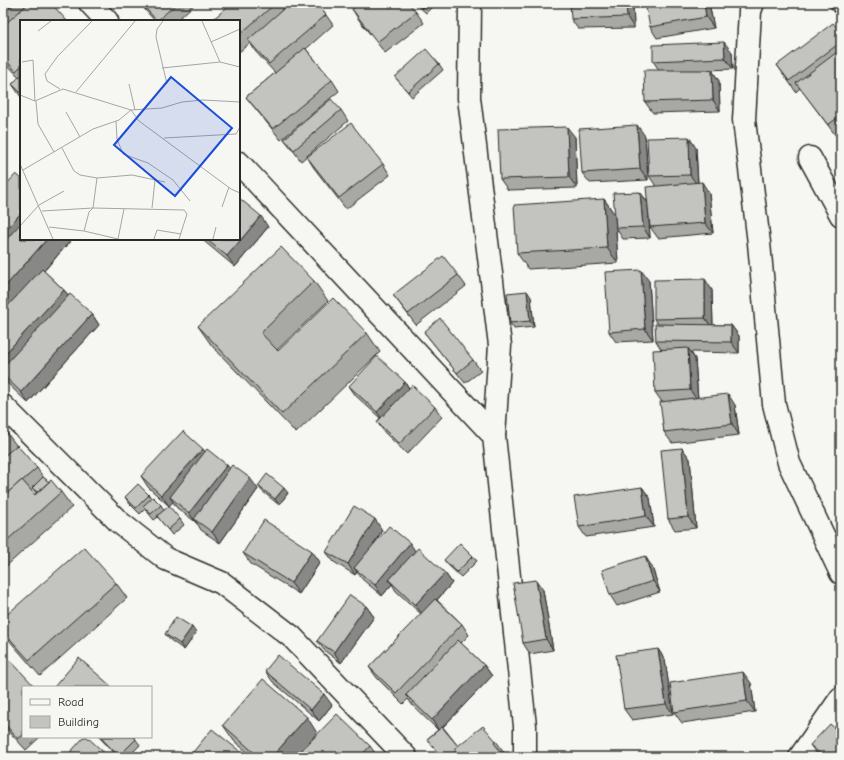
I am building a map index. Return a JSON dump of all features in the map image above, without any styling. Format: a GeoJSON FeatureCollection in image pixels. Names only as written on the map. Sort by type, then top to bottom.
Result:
{"type":"FeatureCollection","features":[{"type":"Feature","properties":{"kind":"street"},"geometry":{"type":"LineString","coordinates":[[90,3],[106,20]]}},
{"type":"Feature","properties":{"kind":"street"},"geometry":{"type":"LineString","coordinates":[[470,3],[469,98],[500,345],[494,436],[525,726],[526,757]]}},
{"type":"Feature","properties":{"kind":"street"},"geometry":{"type":"LineString","coordinates":[[753,3],[750,11],[744,120],[759,243],[774,404],[789,463],[841,573]]}},
{"type":"Feature","properties":{"kind":"street"},"geometry":{"type":"LineString","coordinates":[[810,158],[841,215]]}},
{"type":"Feature","properties":{"kind":"street"},"geometry":{"type":"LineString","coordinates":[[240,164],[494,436]]}},
{"type":"Feature","properties":{"kind":"street"},"geometry":{"type":"LineString","coordinates":[[3,406],[119,522],[166,559],[222,583],[292,637],[406,757]]}},
{"type":"Feature","properties":{"kind":"street"},"geometry":{"type":"LineString","coordinates":[[800,757],[841,698]]}},
{"type":"Feature","properties":{"kind":"building"},"geometry":{"type":"Polygon","coordinates":[[[3,3],[17,3],[3,12],[3,3]]]}},
{"type":"Feature","properties":{"kind":"building"},"geometry":{"type":"Polygon","coordinates":[[[29,3],[51,3],[66,20],[20,20],[20,67],[16,71],[3,57],[3,26],[29,3]]]}},
{"type":"Feature","properties":{"kind":"building"},"geometry":{"type":"Polygon","coordinates":[[[141,3],[177,3],[158,20],[156,20],[141,3]]]}},
{"type":"Feature","properties":{"kind":"building"},"geometry":{"type":"Polygon","coordinates":[[[232,3],[276,3],[240,34],[240,20],[212,20],[232,3]]]}},
{"type":"Feature","properties":{"kind":"building"},"geometry":{"type":"Polygon","coordinates":[[[290,3],[316,3],[326,15],[269,64],[248,40],[290,3]]]}},
{"type":"Feature","properties":{"kind":"building"},"geometry":{"type":"Polygon","coordinates":[[[360,3],[409,3],[416,12],[377,42],[352,9],[360,3]]]}},
{"type":"Feature","properties":{"kind":"building"},"geometry":{"type":"Polygon","coordinates":[[[417,3],[427,3],[422,8],[417,3]]]}},
{"type":"Feature","properties":{"kind":"building"},"geometry":{"type":"Polygon","coordinates":[[[570,3],[626,3],[627,17],[571,19],[570,3]]]}},
{"type":"Feature","properties":{"kind":"building"},"geometry":{"type":"Polygon","coordinates":[[[645,3],[704,3],[706,17],[650,27],[645,3]]]}},
{"type":"Feature","properties":{"kind":"building"},"geometry":{"type":"Polygon","coordinates":[[[828,3],[841,3],[841,14],[839,16],[828,3]]]}},
{"type":"Feature","properties":{"kind":"building"},"geometry":{"type":"Polygon","coordinates":[[[833,23],[841,33],[841,42],[789,81],[777,65],[833,23]]]}},
{"type":"Feature","properties":{"kind":"building"},"geometry":{"type":"Polygon","coordinates":[[[724,42],[725,58],[653,61],[653,45],[724,42]]]}},
{"type":"Feature","properties":{"kind":"building"},"geometry":{"type":"Polygon","coordinates":[[[305,48],[332,80],[273,129],[246,97],[305,48]]]}},
{"type":"Feature","properties":{"kind":"building"},"geometry":{"type":"Polygon","coordinates":[[[426,49],[439,64],[408,92],[395,77],[426,49]]]}},
{"type":"Feature","properties":{"kind":"building"},"geometry":{"type":"Polygon","coordinates":[[[841,49],[841,115],[828,125],[796,83],[841,49]]]}},
{"type":"Feature","properties":{"kind":"building"},"geometry":{"type":"Polygon","coordinates":[[[644,70],[712,70],[713,100],[645,102],[644,70]]]}},
{"type":"Feature","properties":{"kind":"building"},"geometry":{"type":"Polygon","coordinates":[[[20,76],[20,92],[12,84],[20,76]]]}},
{"type":"Feature","properties":{"kind":"building"},"geometry":{"type":"Polygon","coordinates":[[[331,99],[341,110],[294,150],[284,139],[331,99]]]}},
{"type":"Feature","properties":{"kind":"building"},"geometry":{"type":"Polygon","coordinates":[[[351,123],[383,164],[339,198],[307,157],[351,123]]]}},
{"type":"Feature","properties":{"kind":"building"},"geometry":{"type":"Polygon","coordinates":[[[637,125],[640,169],[582,173],[579,129],[637,125]]]}},
{"type":"Feature","properties":{"kind":"building"},"geometry":{"type":"Polygon","coordinates":[[[567,127],[569,177],[500,179],[498,129],[567,127]]]}},
{"type":"Feature","properties":{"kind":"building"},"geometry":{"type":"Polygon","coordinates":[[[689,137],[690,175],[649,176],[647,138],[689,137]]]}},
{"type":"Feature","properties":{"kind":"building"},"geometry":{"type":"Polygon","coordinates":[[[16,174],[20,177],[20,214],[3,233],[3,188],[16,174]]]}},
{"type":"Feature","properties":{"kind":"building"},"geometry":{"type":"Polygon","coordinates":[[[702,182],[705,223],[650,227],[646,187],[702,182]]]}},
{"type":"Feature","properties":{"kind":"building"},"geometry":{"type":"Polygon","coordinates":[[[640,192],[643,227],[616,228],[613,193],[640,192]]]}},
{"type":"Feature","properties":{"kind":"building"},"geometry":{"type":"Polygon","coordinates":[[[240,199],[261,216],[227,256],[207,240],[240,240],[240,199]]]}},
{"type":"Feature","properties":{"kind":"building"},"geometry":{"type":"Polygon","coordinates":[[[604,199],[607,248],[517,253],[514,205],[604,199]]]}},
{"type":"Feature","properties":{"kind":"building"},"geometry":{"type":"Polygon","coordinates":[[[20,224],[20,240],[46,240],[3,289],[3,243],[20,224]]]}},
{"type":"Feature","properties":{"kind":"building"},"geometry":{"type":"Polygon","coordinates":[[[281,247],[314,281],[261,333],[278,351],[333,298],[367,333],[282,414],[198,326],[281,247]]]}},
{"type":"Feature","properties":{"kind":"building"},"geometry":{"type":"Polygon","coordinates":[[[443,256],[458,275],[408,314],[393,295],[443,256]]]}},
{"type":"Feature","properties":{"kind":"building"},"geometry":{"type":"Polygon","coordinates":[[[42,269],[64,290],[3,356],[3,311],[42,269]]]}},
{"type":"Feature","properties":{"kind":"building"},"geometry":{"type":"Polygon","coordinates":[[[641,270],[645,329],[609,332],[605,272],[641,270]]]}},
{"type":"Feature","properties":{"kind":"building"},"geometry":{"type":"Polygon","coordinates":[[[705,279],[705,318],[654,319],[654,280],[705,279]]]}},
{"type":"Feature","properties":{"kind":"building"},"geometry":{"type":"Polygon","coordinates":[[[527,291],[530,321],[510,323],[507,293],[527,291]]]}},
{"type":"Feature","properties":{"kind":"building"},"geometry":{"type":"Polygon","coordinates":[[[70,294],[92,314],[21,392],[3,375],[3,367],[70,294]]]}},
{"type":"Feature","properties":{"kind":"building"},"geometry":{"type":"Polygon","coordinates":[[[440,318],[473,360],[457,373],[424,332],[440,318]]]}},
{"type":"Feature","properties":{"kind":"building"},"geometry":{"type":"Polygon","coordinates":[[[655,324],[731,325],[731,342],[656,341],[655,324]]]}},
{"type":"Feature","properties":{"kind":"building"},"geometry":{"type":"Polygon","coordinates":[[[688,348],[690,390],[655,392],[653,350],[688,348]]]}},
{"type":"Feature","properties":{"kind":"building"},"geometry":{"type":"Polygon","coordinates":[[[377,356],[405,382],[377,412],[349,386],[377,356]]]}},
{"type":"Feature","properties":{"kind":"building"},"geometry":{"type":"Polygon","coordinates":[[[412,385],[435,407],[399,444],[377,422],[412,385]]]}},
{"type":"Feature","properties":{"kind":"building"},"geometry":{"type":"Polygon","coordinates":[[[728,394],[732,424],[664,432],[660,402],[728,394]]]}},
{"type":"Feature","properties":{"kind":"building"},"geometry":{"type":"Polygon","coordinates":[[[3,428],[7,433],[3,436],[3,428]]]}},
{"type":"Feature","properties":{"kind":"building"},"geometry":{"type":"Polygon","coordinates":[[[183,431],[203,449],[161,495],[141,476],[183,431]]]}},
{"type":"Feature","properties":{"kind":"building"},"geometry":{"type":"Polygon","coordinates":[[[17,445],[37,468],[3,497],[3,457],[17,445]]]}},
{"type":"Feature","properties":{"kind":"building"},"geometry":{"type":"Polygon","coordinates":[[[682,448],[688,517],[668,519],[661,450],[682,448]]]}},
{"type":"Feature","properties":{"kind":"building"},"geometry":{"type":"Polygon","coordinates":[[[207,449],[227,465],[189,513],[170,497],[207,449]]]}},
{"type":"Feature","properties":{"kind":"building"},"geometry":{"type":"Polygon","coordinates":[[[232,465],[250,478],[212,532],[194,519],[232,465]]]}},
{"type":"Feature","properties":{"kind":"building"},"geometry":{"type":"Polygon","coordinates":[[[267,474],[284,488],[275,499],[258,486],[267,474]]]}},
{"type":"Feature","properties":{"kind":"building"},"geometry":{"type":"Polygon","coordinates":[[[43,477],[49,482],[37,492],[32,488],[43,477]]]}},
{"type":"Feature","properties":{"kind":"building"},"geometry":{"type":"Polygon","coordinates":[[[22,480],[35,495],[51,480],[61,492],[3,544],[3,497],[22,480]]]}},
{"type":"Feature","properties":{"kind":"building"},"geometry":{"type":"Polygon","coordinates":[[[138,484],[149,495],[136,508],[125,497],[138,484]]]}},
{"type":"Feature","properties":{"kind":"building"},"geometry":{"type":"Polygon","coordinates":[[[642,487],[646,516],[579,527],[574,497],[642,487]]]}},
{"type":"Feature","properties":{"kind":"building"},"geometry":{"type":"Polygon","coordinates":[[[153,497],[161,505],[151,514],[143,506],[153,497]]]}},
{"type":"Feature","properties":{"kind":"building"},"geometry":{"type":"Polygon","coordinates":[[[169,506],[180,519],[168,530],[157,516],[169,506]]]}},
{"type":"Feature","properties":{"kind":"building"},"geometry":{"type":"Polygon","coordinates":[[[354,506],[375,519],[348,564],[326,552],[354,506]]]}},
{"type":"Feature","properties":{"kind":"building"},"geometry":{"type":"Polygon","coordinates":[[[264,520],[312,551],[291,583],[243,553],[264,520]]]}},
{"type":"Feature","properties":{"kind":"building"},"geometry":{"type":"Polygon","coordinates":[[[389,526],[410,543],[375,585],[354,568],[389,526]]]}},
{"type":"Feature","properties":{"kind":"building"},"geometry":{"type":"Polygon","coordinates":[[[460,543],[473,556],[457,572],[444,560],[460,543]]]}},
{"type":"Feature","properties":{"kind":"building"},"geometry":{"type":"Polygon","coordinates":[[[84,547],[116,583],[29,660],[3,631],[3,618],[84,547]]]}},
{"type":"Feature","properties":{"kind":"building"},"geometry":{"type":"Polygon","coordinates":[[[418,548],[445,573],[415,605],[389,580],[418,548]]]}},
{"type":"Feature","properties":{"kind":"building"},"geometry":{"type":"Polygon","coordinates":[[[645,556],[653,581],[610,595],[602,570],[645,556]]]}},
{"type":"Feature","properties":{"kind":"building"},"geometry":{"type":"Polygon","coordinates":[[[536,580],[546,639],[523,643],[513,583],[536,580]]]}},
{"type":"Feature","properties":{"kind":"building"},"geometry":{"type":"Polygon","coordinates":[[[350,595],[366,606],[334,652],[317,641],[350,595]]]}},
{"type":"Feature","properties":{"kind":"building"},"geometry":{"type":"Polygon","coordinates":[[[435,599],[462,624],[396,693],[369,667],[435,599]]]}},
{"type":"Feature","properties":{"kind":"building"},"geometry":{"type":"Polygon","coordinates":[[[176,617],[192,627],[180,644],[165,634],[176,617]]]}},
{"type":"Feature","properties":{"kind":"building"},"geometry":{"type":"Polygon","coordinates":[[[458,640],[484,665],[432,720],[406,695],[458,640]]]}},
{"type":"Feature","properties":{"kind":"building"},"geometry":{"type":"Polygon","coordinates":[[[658,649],[666,704],[624,709],[616,655],[658,649]]]}},
{"type":"Feature","properties":{"kind":"building"},"geometry":{"type":"Polygon","coordinates":[[[278,655],[324,694],[311,710],[265,671],[278,655]]]}},
{"type":"Feature","properties":{"kind":"building"},"geometry":{"type":"Polygon","coordinates":[[[79,658],[111,686],[55,686],[79,658]]]}},
{"type":"Feature","properties":{"kind":"building"},"geometry":{"type":"Polygon","coordinates":[[[10,660],[34,686],[22,686],[22,736],[18,739],[3,722],[3,667],[10,660]]]}},
{"type":"Feature","properties":{"kind":"building"},"geometry":{"type":"Polygon","coordinates":[[[743,672],[747,701],[674,712],[670,683],[743,672]]]}},
{"type":"Feature","properties":{"kind":"building"},"geometry":{"type":"Polygon","coordinates":[[[263,679],[307,717],[272,757],[259,757],[223,725],[263,679]]]}},
{"type":"Feature","properties":{"kind":"building"},"geometry":{"type":"Polygon","coordinates":[[[337,714],[370,746],[360,757],[304,757],[300,752],[337,714]]]}},
{"type":"Feature","properties":{"kind":"building"},"geometry":{"type":"Polygon","coordinates":[[[830,724],[841,734],[841,757],[824,757],[810,745],[830,724]]]}},
{"type":"Feature","properties":{"kind":"building"},"geometry":{"type":"Polygon","coordinates":[[[483,726],[496,741],[494,743],[505,757],[461,757],[454,749],[483,726]]]}},
{"type":"Feature","properties":{"kind":"building"},"geometry":{"type":"Polygon","coordinates":[[[442,727],[458,746],[454,749],[456,751],[449,757],[441,757],[427,739],[442,727]]]}},
{"type":"Feature","properties":{"kind":"building"},"geometry":{"type":"Polygon","coordinates":[[[212,729],[247,757],[189,757],[212,729]]]}},
{"type":"Feature","properties":{"kind":"building"},"geometry":{"type":"Polygon","coordinates":[[[83,738],[88,738],[109,757],[66,757],[83,738]]]}},
{"type":"Feature","properties":{"kind":"building"},"geometry":{"type":"Polygon","coordinates":[[[101,738],[136,739],[119,756],[101,738]]]}}]}
